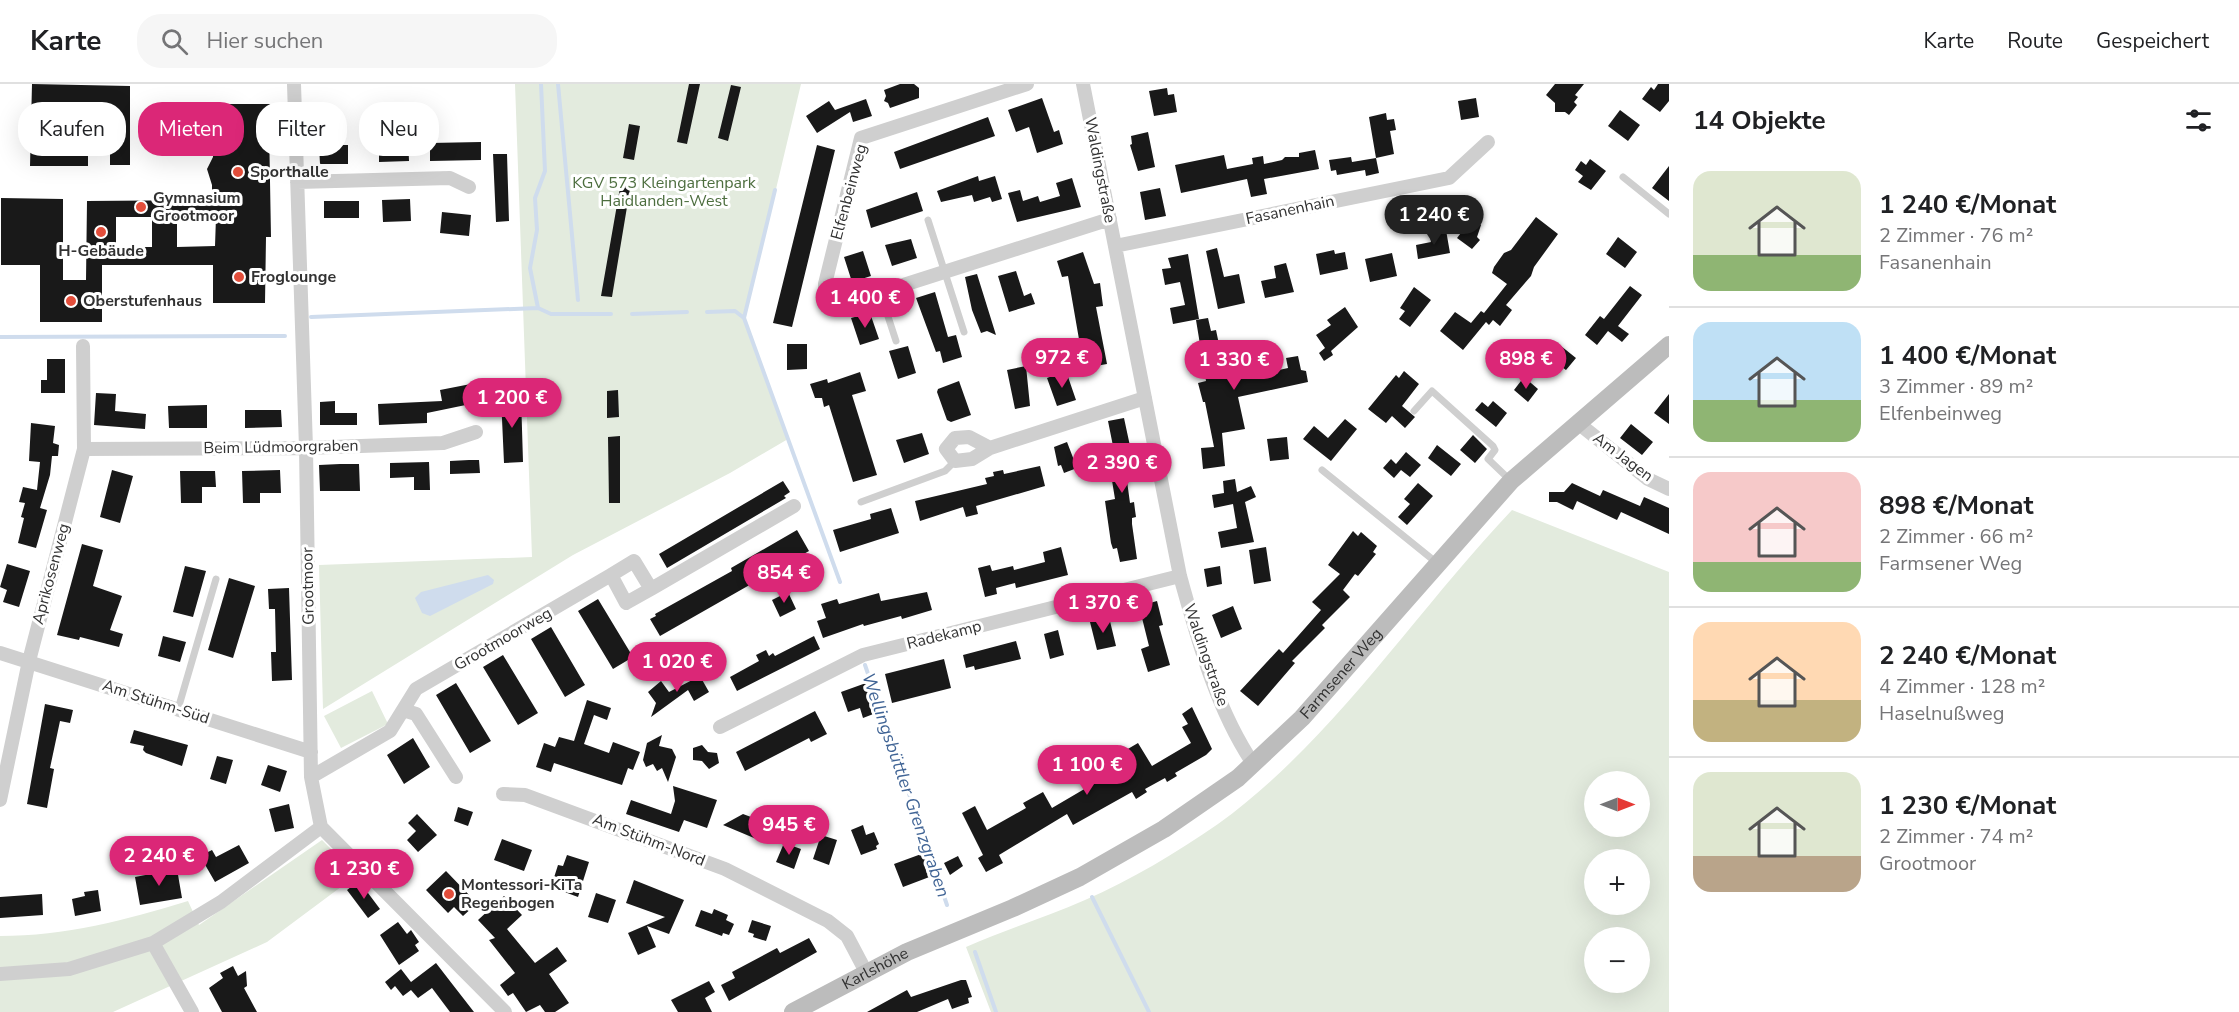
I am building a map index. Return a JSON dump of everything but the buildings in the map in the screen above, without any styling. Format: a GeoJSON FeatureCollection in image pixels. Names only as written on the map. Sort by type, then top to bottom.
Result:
{"type":"FeatureCollection","features":[{"type":"Feature","properties":{"kind":"main road","name":"Farmsener Weg"},"geometry":{"type":"LineString","coordinates":[[960,930],[1041,896],[1129,851],[1216,794],[1254,765],[1302,718],[1511,481],[1669,345]]}},
{"type":"Feature","properties":{"kind":"main road","name":"Karlshöhe"},"geometry":{"type":"LineString","coordinates":[[793,1012],[866,972],[960,930]]}},
{"type":"Feature","properties":{"kind":"street","name":"Grootmoor"},"geometry":{"type":"LineString","coordinates":[[294,84],[306,448],[311,752],[312,777],[321,827]]}},
{"type":"Feature","properties":{"kind":"street","name":"Elfenbeinweg"},"geometry":{"type":"LineString","coordinates":[[1027,84],[861,138],[825,284],[825,296],[832,304],[843,303],[1110,219]]}},
{"type":"Feature","properties":{"kind":"street","name":"Waldingstraße"},"geometry":{"type":"LineString","coordinates":[[1083,84],[1180,576],[1198,643],[1235,735],[1254,765]]}},
{"type":"Feature","properties":{"kind":"street","name":"Fasanenhain"},"geometry":{"type":"LineString","coordinates":[[1115,246],[1449,178],[1488,142]]}},
{"type":"Feature","properties":{"kind":"street"},"geometry":{"type":"LineString","coordinates":[[297,182],[450,178],[469,187]]}},
{"type":"Feature","properties":{"kind":"street","name":"Aprikosenweg"},"geometry":{"type":"LineString","coordinates":[[0,800],[28,661],[84,449],[83,346]]}},
{"type":"Feature","properties":{"kind":"street"},"geometry":{"type":"LineString","coordinates":[[990,448],[969,437],[955,438],[946,449],[955,461],[972,459],[990,448],[1145,398]]}},
{"type":"Feature","properties":{"kind":"street","name":"Am Jagen"},"geometry":{"type":"LineString","coordinates":[[1578,423],[1648,479],[1669,489]]}},
{"type":"Feature","properties":{"kind":"street","name":"Beim Lüdmoorgraben"},"geometry":{"type":"LineString","coordinates":[[84,449],[306,448],[442,443],[476,432]]}},
{"type":"Feature","properties":{"kind":"street"},"geometry":{"type":"LineString","coordinates":[[610,575],[626,603],[794,506]]}},
{"type":"Feature","properties":{"kind":"street","name":"Grootmoorweg"},"geometry":{"type":"LineString","coordinates":[[312,777],[390,731],[416,690],[634,561],[651,589]]}},
{"type":"Feature","properties":{"kind":"street","name":"Radekamp"},"geometry":{"type":"LineString","coordinates":[[720,727],[863,655],[1180,576]]}},
{"type":"Feature","properties":{"kind":"street","name":"Am Stühm-Süd"},"geometry":{"type":"LineString","coordinates":[[0,653],[311,752]]}},
{"type":"Feature","properties":{"kind":"street"},"geometry":{"type":"LineString","coordinates":[[403,710],[416,714],[456,777]]}},
{"type":"Feature","properties":{"kind":"street","name":"Am Stühm-Nord"},"geometry":{"type":"LineString","coordinates":[[503,794],[525,795],[725,869],[828,921],[848,936],[866,972]]}},
{"type":"Feature","properties":{"kind":"street"},"geometry":{"type":"LineString","coordinates":[[0,974],[69,969],[153,943],[221,902],[321,827],[505,1012]]}},
{"type":"Feature","properties":{"kind":"street"},"geometry":{"type":"LineString","coordinates":[[153,943],[192,1012]]}},
{"type":"Feature","properties":{"kind":"lane"},"geometry":{"type":"LineString","coordinates":[[1623,177],[1669,214]]}},
{"type":"Feature","properties":{"kind":"lane"},"geometry":{"type":"LineString","coordinates":[[928,220],[964,332]]}},
{"type":"Feature","properties":{"kind":"lane"},"geometry":{"type":"LineString","coordinates":[[880,292],[896,341]]}},
{"type":"Feature","properties":{"kind":"lane"},"geometry":{"type":"LineString","coordinates":[[1414,411],[1432,391],[1493,446],[1495,450],[1488,459],[1511,481]]}},
{"type":"Feature","properties":{"kind":"lane"},"geometry":{"type":"LineString","coordinates":[[861,502],[945,471],[955,461]]}},
{"type":"Feature","properties":{"kind":"lane"},"geometry":{"type":"LineString","coordinates":[[1323,470],[1438,564]]}},
{"type":"Feature","properties":{"kind":"lane"},"geometry":{"type":"LineString","coordinates":[[178,709],[216,579]]}},
{"type":"Feature","properties":{"kind":"green space","name":"KGV 573 Kleingartenpark Haidlanden-West"},"geometry":{"type":"Polygon","coordinates":[[[515,84],[801,84],[745,319],[788,439],[730,473],[573,555],[323,709],[319,565],[532,557],[515,84]]]}},
{"type":"Feature","properties":{"kind":"green space"},"geometry":{"type":"Polygon","coordinates":[[[1512,510],[1669,572],[1669,1012],[991,1012],[966,947],[1119,884],[1218,824],[1260,791],[1299,754],[1372,674],[1476,549],[1512,510]]]}},
{"type":"Feature","properties":{"kind":"green space"},"geometry":{"type":"Polygon","coordinates":[[[372,691],[388,724],[341,748],[324,716],[372,691]]]}},
{"type":"Feature","properties":{"kind":"green space"},"geometry":{"type":"Polygon","coordinates":[[[322,840],[357,875],[267,942],[113,1012],[0,1012],[0,936],[48,933],[95,926],[188,901],[199,925],[322,840]]]}},
{"type":"Feature","properties":{"kind":"water"},"geometry":{"type":"Polygon","coordinates":[[[488,575],[494,580],[493,584],[430,616],[422,613],[415,598],[421,592],[488,575]]]}},
{"type":"Feature","properties":{"kind":"waterway"},"geometry":{"type":"LineString","coordinates":[[538,308],[530,268],[537,230],[535,198],[545,171],[541,84]]}},
{"type":"Feature","properties":{"kind":"waterway"},"geometry":{"type":"LineString","coordinates":[[558,84],[578,300]]}},
{"type":"Feature","properties":{"kind":"waterway"},"geometry":{"type":"LineString","coordinates":[[744,318],[775,190]]}},
{"type":"Feature","properties":{"kind":"waterway"},"geometry":{"type":"LineString","coordinates":[[311,317],[538,308],[551,314],[611,314]]}},
{"type":"Feature","properties":{"kind":"waterway","name":"Wellingsbüttler Grenzgraben"},"geometry":{"type":"LineString","coordinates":[[707,312],[735,311],[744,318],[840,582]]}},
{"type":"Feature","properties":{"kind":"waterway","name":"Wellingsbüttler Grenzgraben"},"geometry":{"type":"LineString","coordinates":[[632,314],[687,312]]}},
{"type":"Feature","properties":{"kind":"waterway"},"geometry":{"type":"LineString","coordinates":[[0,337],[285,336]]}},
{"type":"Feature","properties":{"kind":"waterway","name":"Wellingsbüttler Grenzgraben"},"geometry":{"type":"LineString","coordinates":[[865,665],[947,905]]}},
{"type":"Feature","properties":{"kind":"waterway"},"geometry":{"type":"LineString","coordinates":[[1092,897],[1149,1012]]}},
{"type":"Feature","properties":{"kind":"waterway","name":"Wellingsbüttler Grenzgraben"},"geometry":{"type":"LineString","coordinates":[[975,952],[996,1012]]}},
{"type":"Feature","properties":{"kind":"place","name":"Sporthalle"},"geometry":{"type":"Point","coordinates":[238,172]}},
{"type":"Feature","properties":{"kind":"place","name":"Gymnasium Grootmoor"},"geometry":{"type":"Point","coordinates":[141,207]}},
{"type":"Feature","properties":{"kind":"place","name":"H-Gebäude"},"geometry":{"type":"Point","coordinates":[101,232]}},
{"type":"Feature","properties":{"kind":"place","name":"Froglounge"},"geometry":{"type":"Point","coordinates":[239,277]}},
{"type":"Feature","properties":{"kind":"place","name":"Oberstufenhaus"},"geometry":{"type":"Point","coordinates":[71,301]}},
{"type":"Feature","properties":{"kind":"place","name":"Montessori-KiTa Regenbogen"},"geometry":{"type":"Point","coordinates":[449,894]}}]}
